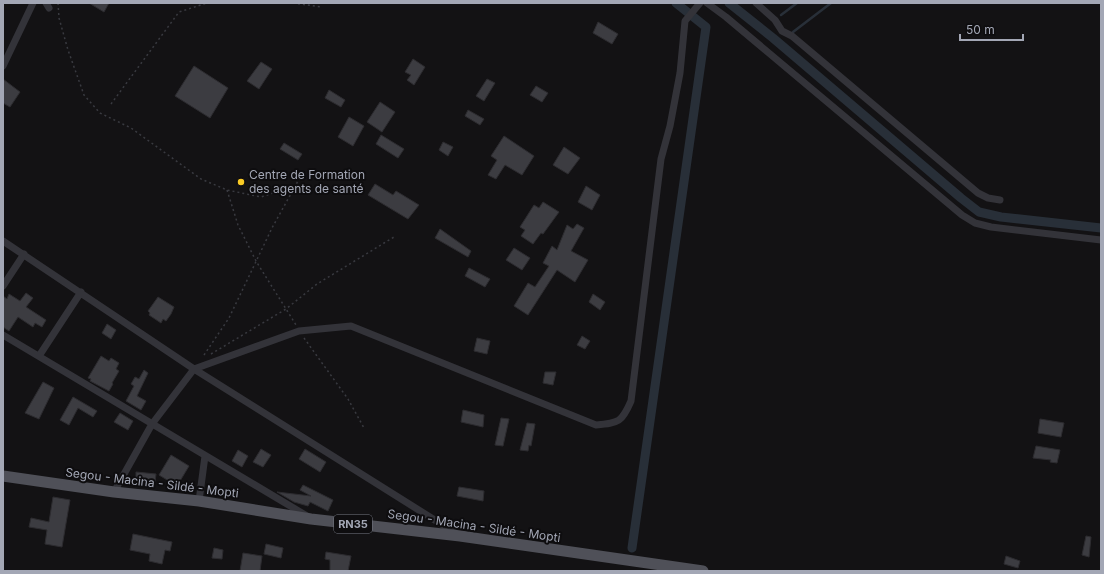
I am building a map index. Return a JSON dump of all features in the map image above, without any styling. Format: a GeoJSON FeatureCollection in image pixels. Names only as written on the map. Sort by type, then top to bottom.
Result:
{"type":"FeatureCollection","features":[{"type":"Feature","properties":{"kind":"main road","name":"Segou - Macina - Sildé - Mopti"},"geometry":{"type":"LineString","coordinates":[[3,476],[114,492],[199,501],[311,518],[460,536],[703,571]]}},
{"type":"Feature","properties":{"kind":"street"},"geometry":{"type":"LineString","coordinates":[[707,3],[732,22],[962,215],[975,223],[991,227],[1101,240]]}},
{"type":"Feature","properties":{"kind":"street"},"geometry":{"type":"LineString","coordinates":[[756,3],[775,20],[782,30],[792,36],[978,193],[988,198],[1000,200]]}},
{"type":"Feature","properties":{"kind":"street"},"geometry":{"type":"LineString","coordinates":[[3,66],[31,5]]}},
{"type":"Feature","properties":{"kind":"street"},"geometry":{"type":"LineString","coordinates":[[114,492],[152,424],[192,367],[299,331],[351,326],[596,424],[613,423],[624,416],[631,401],[660,167],[670,126],[678,80],[685,21],[698,5]]}},
{"type":"Feature","properties":{"kind":"street"},"geometry":{"type":"LineString","coordinates":[[3,241],[192,367],[460,536]]}},
{"type":"Feature","properties":{"kind":"street"},"geometry":{"type":"LineString","coordinates":[[3,286],[24,254]]}},
{"type":"Feature","properties":{"kind":"street"},"geometry":{"type":"LineString","coordinates":[[39,356],[81,292]]}},
{"type":"Feature","properties":{"kind":"street"},"geometry":{"type":"LineString","coordinates":[[3,335],[311,518]]}},
{"type":"Feature","properties":{"kind":"street"},"geometry":{"type":"LineString","coordinates":[[199,501],[205,456]]}},
{"type":"Feature","properties":{"kind":"path"},"geometry":{"type":"LineString","coordinates":[[58,3],[59,18],[68,50],[84,95],[100,113],[131,128],[201,180],[227,190],[261,197],[295,186]]}},
{"type":"Feature","properties":{"kind":"path"},"geometry":{"type":"LineString","coordinates":[[111,104],[179,12],[207,3]]}},
{"type":"Feature","properties":{"kind":"path"},"geometry":{"type":"LineString","coordinates":[[293,3],[322,6]]}},
{"type":"Feature","properties":{"kind":"path"},"geometry":{"type":"LineString","coordinates":[[204,355],[229,318],[256,261],[298,181]]}},
{"type":"Feature","properties":{"kind":"path"},"geometry":{"type":"LineString","coordinates":[[227,190],[238,225],[256,261],[320,363],[348,399],[364,428]]}},
{"type":"Feature","properties":{"kind":"path"},"geometry":{"type":"LineString","coordinates":[[192,367],[286,309],[317,284],[394,236]]}},
{"type":"Feature","properties":{"kind":"building"},"geometry":{"type":"Polygon","coordinates":[[[89,3],[109,3],[104,12],[89,3]]]}},
{"type":"Feature","properties":{"kind":"building"},"geometry":{"type":"Polygon","coordinates":[[[598,22],[618,34],[612,44],[593,33],[598,22]]]}},
{"type":"Feature","properties":{"kind":"building"},"geometry":{"type":"Polygon","coordinates":[[[413,59],[425,67],[414,85],[407,80],[411,75],[405,72],[413,59]]]}},
{"type":"Feature","properties":{"kind":"building"},"geometry":{"type":"Polygon","coordinates":[[[261,62],[272,69],[259,89],[247,81],[261,62]]]}},
{"type":"Feature","properties":{"kind":"building"},"geometry":{"type":"Polygon","coordinates":[[[194,66],[228,88],[210,118],[175,96],[194,66]]]}},
{"type":"Feature","properties":{"kind":"building"},"geometry":{"type":"Polygon","coordinates":[[[3,79],[20,92],[10,107],[3,103],[3,79]]]}},
{"type":"Feature","properties":{"kind":"building"},"geometry":{"type":"Polygon","coordinates":[[[487,79],[495,83],[484,101],[476,96],[487,79]]]}},
{"type":"Feature","properties":{"kind":"building"},"geometry":{"type":"Polygon","coordinates":[[[536,86],[548,93],[542,102],[530,95],[536,86]]]}},
{"type":"Feature","properties":{"kind":"building"},"geometry":{"type":"Polygon","coordinates":[[[329,90],[345,100],[341,107],[325,98],[329,90]]]}},
{"type":"Feature","properties":{"kind":"building"},"geometry":{"type":"Polygon","coordinates":[[[380,102],[395,112],[382,132],[367,122],[380,102]]]}},
{"type":"Feature","properties":{"kind":"building"},"geometry":{"type":"Polygon","coordinates":[[[468,110],[484,119],[480,125],[465,116],[468,110]]]}},
{"type":"Feature","properties":{"kind":"building"},"geometry":{"type":"Polygon","coordinates":[[[349,117],[364,126],[353,146],[338,137],[349,117]]]}},
{"type":"Feature","properties":{"kind":"building"},"geometry":{"type":"Polygon","coordinates":[[[381,135],[404,149],[398,158],[376,144],[381,135]]]}},
{"type":"Feature","properties":{"kind":"building"},"geometry":{"type":"Polygon","coordinates":[[[504,136],[534,156],[522,175],[505,165],[496,179],[488,175],[497,160],[491,156],[504,136]]]}},
{"type":"Feature","properties":{"kind":"building"},"geometry":{"type":"Polygon","coordinates":[[[443,142],[453,147],[448,156],[439,150],[443,142]]]}},
{"type":"Feature","properties":{"kind":"building"},"geometry":{"type":"Polygon","coordinates":[[[284,143],[302,154],[298,160],[280,149],[284,143]]]}},
{"type":"Feature","properties":{"kind":"building"},"geometry":{"type":"Polygon","coordinates":[[[564,147],[580,158],[568,174],[553,165],[564,147]]]}},
{"type":"Feature","properties":{"kind":"building"},"geometry":{"type":"Polygon","coordinates":[[[375,184],[393,195],[396,191],[419,205],[408,219],[368,195],[375,184]]]}},
{"type":"Feature","properties":{"kind":"building"},"geometry":{"type":"Polygon","coordinates":[[[586,186],[600,195],[592,210],[578,202],[586,186]]]}},
{"type":"Feature","properties":{"kind":"building"},"geometry":{"type":"Polygon","coordinates":[[[543,202],[559,212],[543,234],[541,233],[533,244],[521,236],[525,230],[520,227],[534,205],[539,208],[543,202]]]}},
{"type":"Feature","properties":{"kind":"building"},"geometry":{"type":"Polygon","coordinates":[[[577,224],[584,228],[571,251],[588,260],[575,282],[557,270],[528,315],[514,306],[528,283],[535,287],[549,266],[543,263],[552,246],[557,250],[567,225],[573,229],[577,224]]]}},
{"type":"Feature","properties":{"kind":"building"},"geometry":{"type":"Polygon","coordinates":[[[440,229],[471,251],[468,257],[435,238],[440,229]]]}},
{"type":"Feature","properties":{"kind":"building"},"geometry":{"type":"Polygon","coordinates":[[[514,248],[530,258],[522,270],[506,260],[514,248]]]}},
{"type":"Feature","properties":{"kind":"building"},"geometry":{"type":"Polygon","coordinates":[[[469,268],[490,279],[485,287],[465,276],[469,268]]]}},
{"type":"Feature","properties":{"kind":"building"},"geometry":{"type":"Polygon","coordinates":[[[26,293],[33,298],[26,307],[46,320],[42,327],[35,323],[33,327],[18,317],[9,331],[3,327],[3,296],[7,299],[9,294],[20,301],[26,293]]]}},
{"type":"Feature","properties":{"kind":"building"},"geometry":{"type":"Polygon","coordinates":[[[593,294],[605,302],[600,310],[589,302],[593,294]]]}},
{"type":"Feature","properties":{"kind":"building"},"geometry":{"type":"Polygon","coordinates":[[[158,297],[174,307],[166,321],[163,319],[161,323],[149,315],[150,313],[148,311],[158,297]]]}},
{"type":"Feature","properties":{"kind":"building"},"geometry":{"type":"Polygon","coordinates":[[[107,324],[116,330],[111,339],[102,333],[107,324]]]}},
{"type":"Feature","properties":{"kind":"building"},"geometry":{"type":"Polygon","coordinates":[[[582,336],[590,341],[585,349],[577,345],[582,336]]]}},
{"type":"Feature","properties":{"kind":"building"},"geometry":{"type":"Polygon","coordinates":[[[477,338],[490,341],[487,354],[474,351],[477,338]]]}},
{"type":"Feature","properties":{"kind":"building"},"geometry":{"type":"Polygon","coordinates":[[[101,356],[109,361],[111,358],[119,363],[116,369],[119,371],[109,391],[90,381],[91,379],[88,378],[101,356]]]}},
{"type":"Feature","properties":{"kind":"building"},"geometry":{"type":"Polygon","coordinates":[[[144,370],[148,373],[137,396],[146,401],[141,410],[126,401],[134,386],[131,384],[135,377],[139,379],[144,370]]]}},
{"type":"Feature","properties":{"kind":"building"},"geometry":{"type":"Polygon","coordinates":[[[545,372],[556,372],[553,385],[543,383],[545,372]]]}},
{"type":"Feature","properties":{"kind":"building"},"geometry":{"type":"Polygon","coordinates":[[[43,382],[54,388],[39,419],[25,413],[43,382]]]}},
{"type":"Feature","properties":{"kind":"building"},"geometry":{"type":"Polygon","coordinates":[[[73,397],[97,411],[93,417],[78,408],[69,425],[60,420],[73,397]]]}},
{"type":"Feature","properties":{"kind":"building"},"geometry":{"type":"Polygon","coordinates":[[[463,410],[484,415],[483,427],[461,422],[463,410]]]}},
{"type":"Feature","properties":{"kind":"building"},"geometry":{"type":"Polygon","coordinates":[[[120,413],[133,421],[128,430],[114,422],[120,413]]]}},
{"type":"Feature","properties":{"kind":"building"},"geometry":{"type":"Polygon","coordinates":[[[501,418],[509,419],[503,446],[495,445],[501,418]]]}},
{"type":"Feature","properties":{"kind":"building"},"geometry":{"type":"Polygon","coordinates":[[[1040,419],[1064,423],[1061,437],[1038,433],[1040,419]]]}},
{"type":"Feature","properties":{"kind":"building"},"geometry":{"type":"Polygon","coordinates":[[[527,423],[535,424],[531,446],[529,445],[528,451],[520,450],[527,423]]]}},
{"type":"Feature","properties":{"kind":"building"},"geometry":{"type":"Polygon","coordinates":[[[1036,446],[1060,450],[1057,463],[1050,462],[1051,460],[1033,458],[1036,446]]]}},
{"type":"Feature","properties":{"kind":"building"},"geometry":{"type":"Polygon","coordinates":[[[261,449],[271,455],[263,467],[253,462],[261,449]]]}},
{"type":"Feature","properties":{"kind":"building"},"geometry":{"type":"Polygon","coordinates":[[[305,449],[326,462],[320,472],[299,459],[305,449]]]}},
{"type":"Feature","properties":{"kind":"building"},"geometry":{"type":"Polygon","coordinates":[[[238,450],[248,456],[242,467],[232,461],[238,450]]]}},
{"type":"Feature","properties":{"kind":"building"},"geometry":{"type":"Polygon","coordinates":[[[171,455],[189,466],[177,486],[159,475],[171,455]]]}},
{"type":"Feature","properties":{"kind":"building"},"geometry":{"type":"Polygon","coordinates":[[[136,472],[156,474],[155,482],[136,480],[136,472]]]}},
{"type":"Feature","properties":{"kind":"building"},"geometry":{"type":"Polygon","coordinates":[[[303,485],[333,500],[328,511],[310,502],[308,506],[294,502],[277,492],[311,496],[300,490],[303,485]]]}},
{"type":"Feature","properties":{"kind":"building"},"geometry":{"type":"Polygon","coordinates":[[[459,487],[484,491],[483,501],[457,496],[459,487]]]}},
{"type":"Feature","properties":{"kind":"building"},"geometry":{"type":"Polygon","coordinates":[[[53,497],[70,500],[62,547],[45,544],[47,530],[29,527],[31,518],[49,522],[53,497]]]}},
{"type":"Feature","properties":{"kind":"building"},"geometry":{"type":"Polygon","coordinates":[[[133,534],[172,542],[170,551],[165,550],[162,564],[149,561],[150,554],[130,550],[133,534]]]}},
{"type":"Feature","properties":{"kind":"building"},"geometry":{"type":"Polygon","coordinates":[[[1086,536],[1091,537],[1089,557],[1082,555],[1086,536]]]}},
{"type":"Feature","properties":{"kind":"building"},"geometry":{"type":"Polygon","coordinates":[[[266,544],[283,548],[281,558],[264,554],[266,544]]]}},
{"type":"Feature","properties":{"kind":"building"},"geometry":{"type":"Polygon","coordinates":[[[214,548],[223,550],[222,559],[212,558],[214,548]]]}},
{"type":"Feature","properties":{"kind":"building"},"geometry":{"type":"Polygon","coordinates":[[[326,552],[351,556],[348,571],[330,571],[330,560],[325,559],[326,552]]]}},
{"type":"Feature","properties":{"kind":"building"},"geometry":{"type":"Polygon","coordinates":[[[243,553],[262,556],[260,571],[240,571],[243,553]]]}},
{"type":"Feature","properties":{"kind":"building"},"geometry":{"type":"Polygon","coordinates":[[[1006,556],[1020,561],[1018,568],[1004,564],[1006,556]]]}},
{"type":"Feature","properties":{"kind":"waterway"},"geometry":{"type":"LineString","coordinates":[[632,548],[706,27],[676,3]]}},
{"type":"Feature","properties":{"kind":"waterway"},"geometry":{"type":"LineString","coordinates":[[729,3],[773,38],[979,212],[1001,217],[1101,228]]}},
{"type":"Feature","properties":{"kind":"waterway"},"geometry":{"type":"LineString","coordinates":[[781,15],[797,3]]}},
{"type":"Feature","properties":{"kind":"waterway"},"geometry":{"type":"LineString","coordinates":[[793,32],[831,3]]}},
{"type":"Feature","properties":{"kind":"place","name":"Centre de Formation des agents de santé"},"geometry":{"type":"Point","coordinates":[241,182]}}]}
